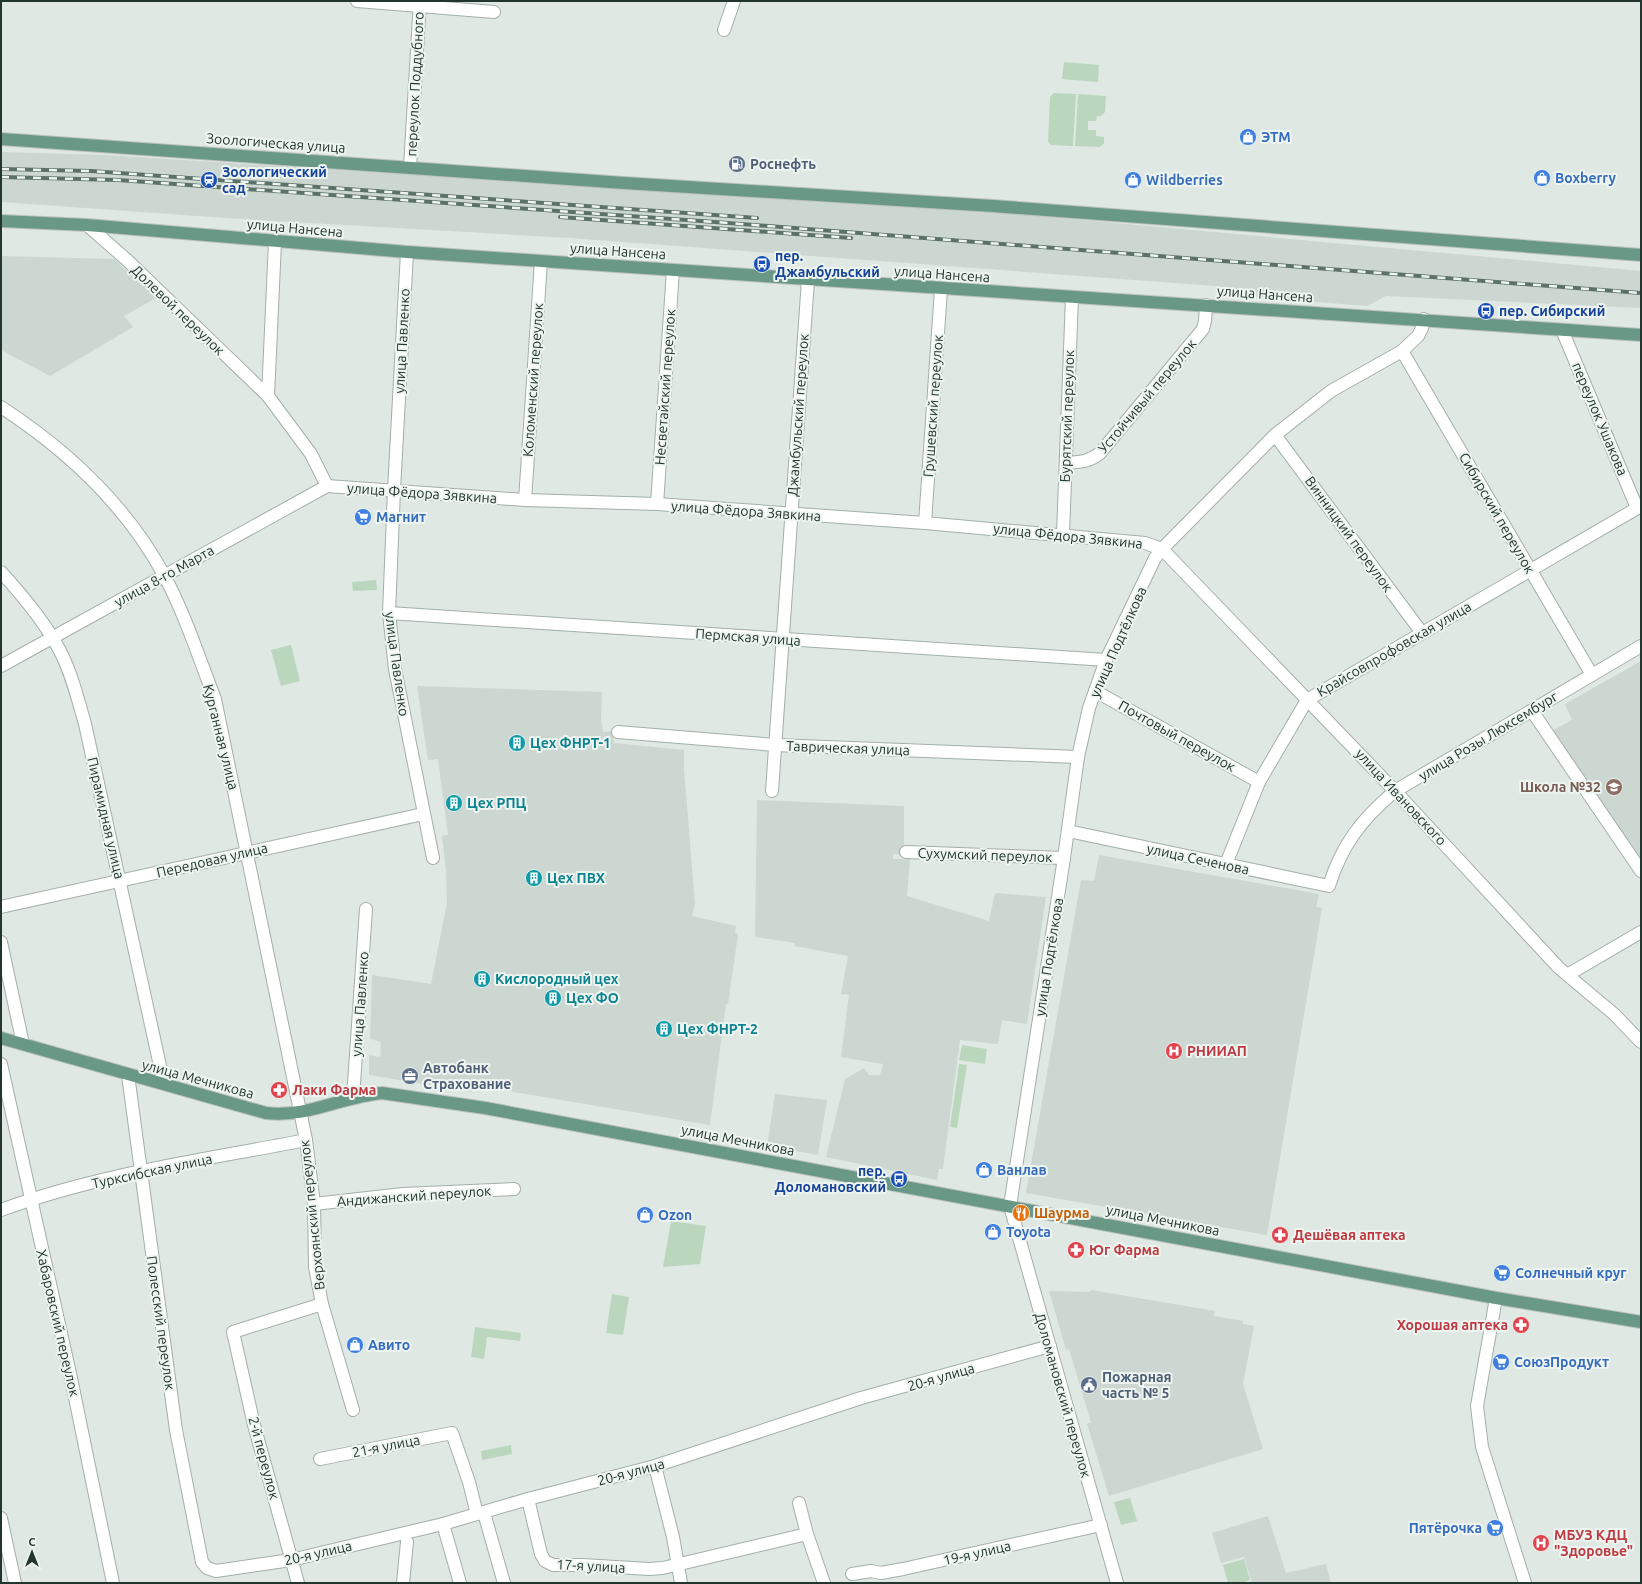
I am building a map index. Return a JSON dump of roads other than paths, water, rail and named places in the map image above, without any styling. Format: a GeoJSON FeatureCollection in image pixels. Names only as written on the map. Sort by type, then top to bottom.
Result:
{"type":"FeatureCollection","features":[{"type":"Feature","properties":{"kind":"main road","name":"Зоологическая улица"},"geometry":{"type":"LineString","coordinates":[[1,140],[993,206],[1641,255]]}},
{"type":"Feature","properties":{"kind":"main road","name":"улица Нансена"},"geometry":{"type":"LineString","coordinates":[[1,221],[87,226],[407,252],[808,280],[1072,298],[1206,305],[1641,335]]}},
{"type":"Feature","properties":{"kind":"main road","name":"улица Мечникова"},"geometry":{"type":"LineString","coordinates":[[1,1038],[266,1113],[300,1113],[353,1098],[382,1093],[485,1108],[1496,1298],[1641,1322]]}},
{"type":"Feature","properties":{"kind":"street"},"geometry":{"type":"LineString","coordinates":[[358,1],[420,4],[494,12]]}},
{"type":"Feature","properties":{"kind":"street"},"geometry":{"type":"LineString","coordinates":[[724,30],[734,1]]}},
{"type":"Feature","properties":{"kind":"street","name":"переулок Поддубного"},"geometry":{"type":"LineString","coordinates":[[410,167],[420,4]]}},
{"type":"Feature","properties":{"kind":"street","name":"Долевой переулок"},"geometry":{"type":"LineString","coordinates":[[87,226],[127,260],[268,396],[310,454],[327,486]]}},
{"type":"Feature","properties":{"kind":"street"},"geometry":{"type":"LineString","coordinates":[[268,396],[275,242]]}},
{"type":"Feature","properties":{"kind":"street","name":"улица Павленко"},"geometry":{"type":"LineString","coordinates":[[407,252],[389,613],[395,669],[433,858]]}},
{"type":"Feature","properties":{"kind":"street","name":"Коломенский переулок"},"geometry":{"type":"LineString","coordinates":[[525,500],[541,261]]}},
{"type":"Feature","properties":{"kind":"street","name":"Несветайский переулок"},"geometry":{"type":"LineString","coordinates":[[657,504],[673,270]]}},
{"type":"Feature","properties":{"kind":"street","name":"Джамбульский переулок"},"geometry":{"type":"LineString","coordinates":[[772,791],[808,280]]}},
{"type":"Feature","properties":{"kind":"street","name":"Грушевский переулок"},"geometry":{"type":"LineString","coordinates":[[925,523],[940,289]]}},
{"type":"Feature","properties":{"kind":"street","name":"Бурятский переулок"},"geometry":{"type":"LineString","coordinates":[[1063,534],[1072,298]]}},
{"type":"Feature","properties":{"kind":"street","name":"Устойчивый переулок"},"geometry":{"type":"LineString","coordinates":[[1066,463],[1083,462],[1092,459],[1100,453],[1203,329],[1206,305]]}},
{"type":"Feature","properties":{"kind":"street","name":"улица Подтёлкова"},"geometry":{"type":"LineString","coordinates":[[1010,1206],[1064,858],[1078,757],[1089,708],[1106,660],[1155,558],[1162,550],[1275,435],[1332,391],[1402,351],[1418,336],[1424,320]]}},
{"type":"Feature","properties":{"kind":"street","name":"переулок Ушакова"},"geometry":{"type":"LineString","coordinates":[[1562,330],[1639,507]]}},
{"type":"Feature","properties":{"kind":"street","name":"Сибирский переулок"},"geometry":{"type":"LineString","coordinates":[[1402,351],[1592,675]]}},
{"type":"Feature","properties":{"kind":"street","name":"Курганная улица"},"geometry":{"type":"LineString","coordinates":[[1,407],[24,422],[71,459],[117,506],[144,542],[164,576],[189,631],[215,699],[283,1021],[300,1113]]}},
{"type":"Feature","properties":{"kind":"street","name":"Винницкий переулок"},"geometry":{"type":"LineString","coordinates":[[1275,435],[1422,633]]}},
{"type":"Feature","properties":{"kind":"street","name":"улица Фёдора Зявкина"},"geometry":{"type":"LineString","coordinates":[[327,486],[525,500],[657,504],[925,523],[1063,534],[1145,543],[1162,550]]}},
{"type":"Feature","properties":{"kind":"street","name":"улица 8-го Марта"},"geometry":{"type":"LineString","coordinates":[[1,666],[53,639],[327,486]]}},
{"type":"Feature","properties":{"kind":"street","name":"Крайсовпрофовская улица"},"geometry":{"type":"LineString","coordinates":[[1226,864],[1259,782],[1307,700],[1639,507]]}},
{"type":"Feature","properties":{"kind":"street","name":"улица Ивановского"},"geometry":{"type":"LineString","coordinates":[[1162,550],[1395,791],[1559,968],[1569,974],[1614,1014],[1641,1042]]}},
{"type":"Feature","properties":{"kind":"street","name":"Пирамидная улица"},"geometry":{"type":"LineString","coordinates":[[1,572],[28,603],[53,639],[73,682],[85,724],[164,1084]]}},
{"type":"Feature","properties":{"kind":"street","name":"Пермская улица"},"geometry":{"type":"LineString","coordinates":[[389,613],[1106,660]]}},
{"type":"Feature","properties":{"kind":"street","name":"улица Розы Люксембург"},"geometry":{"type":"LineString","coordinates":[[1329,886],[1336,862],[1352,836],[1366,818],[1395,791],[1641,646]]}},
{"type":"Feature","properties":{"kind":"street","name":"Почтовый переулок"},"geometry":{"type":"LineString","coordinates":[[1095,691],[1259,782]]}},
{"type":"Feature","properties":{"kind":"street"},"geometry":{"type":"LineString","coordinates":[[1532,710],[1641,872]]}},
{"type":"Feature","properties":{"kind":"street","name":"Таврическая улица"},"geometry":{"type":"LineString","coordinates":[[618,732],[775,745],[1078,757]]}},
{"type":"Feature","properties":{"kind":"street","name":"Передовая улица"},"geometry":{"type":"LineString","coordinates":[[1,907],[423,814]]}},
{"type":"Feature","properties":{"kind":"street","name":"улица Сеченова"},"geometry":{"type":"LineString","coordinates":[[1068,831],[1329,886]]}},
{"type":"Feature","properties":{"kind":"street","name":"Сухумский переулок"},"geometry":{"type":"LineString","coordinates":[[906,852],[1064,858]]}},
{"type":"Feature","properties":{"kind":"street","name":"улица Павленко"},"geometry":{"type":"LineString","coordinates":[[353,1098],[366,909]]}},
{"type":"Feature","properties":{"kind":"street"},"geometry":{"type":"LineString","coordinates":[[1569,974],[1641,932]]}},
{"type":"Feature","properties":{"kind":"street"},"geometry":{"type":"LineString","coordinates":[[1,942],[23,1044]]}},
{"type":"Feature","properties":{"kind":"street","name":"Хабаровский переулок"},"geometry":{"type":"LineString","coordinates":[[1,1064],[71,1378],[113,1583]]}},
{"type":"Feature","properties":{"kind":"street","name":"Полесский переулок"},"geometry":{"type":"LineString","coordinates":[[128,1075],[176,1430],[200,1554],[202,1562],[207,1568]]}},
{"type":"Feature","properties":{"kind":"street","name":"Верхоянский переулок"},"geometry":{"type":"LineString","coordinates":[[300,1113],[306,1140],[314,1204],[314,1267],[322,1304],[353,1410]]}},
{"type":"Feature","properties":{"kind":"street","name":"Турксибская улица"},"geometry":{"type":"LineString","coordinates":[[1,1210],[31,1199],[141,1171],[306,1140]]}},
{"type":"Feature","properties":{"kind":"street","name":"Андижанский переулок"},"geometry":{"type":"LineString","coordinates":[[314,1204],[403,1194],[514,1189]]}},
{"type":"Feature","properties":{"kind":"street","name":"Доломановский переулок"},"geometry":{"type":"LineString","coordinates":[[1010,1206],[1117,1583]]}},
{"type":"Feature","properties":{"kind":"street"},"geometry":{"type":"LineString","coordinates":[[1496,1298],[1477,1406],[1477,1417],[1482,1447],[1525,1583]]}},
{"type":"Feature","properties":{"kind":"street","name":"2-й переулок"},"geometry":{"type":"LineString","coordinates":[[298,1583],[254,1425],[233,1332],[322,1304]]}},
{"type":"Feature","properties":{"kind":"street","name":"20-я улица"},"geometry":{"type":"LineString","coordinates":[[207,1568],[216,1571],[226,1571],[291,1560],[443,1524],[528,1499],[655,1466],[861,1398],[1050,1346]]}},
{"type":"Feature","properties":{"kind":"street","name":"21-я улица"},"geometry":{"type":"LineString","coordinates":[[320,1459],[452,1433],[480,1513]]}},
{"type":"Feature","properties":{"kind":"street"},"geometry":{"type":"LineString","coordinates":[[655,1466],[681,1583]]}},
{"type":"Feature","properties":{"kind":"street","name":"17-я улица"},"geometry":{"type":"LineString","coordinates":[[528,1499],[541,1554],[545,1561],[553,1565],[582,1564],[649,1570],[678,1565]]}},
{"type":"Feature","properties":{"kind":"street"},"geometry":{"type":"LineString","coordinates":[[799,1503],[807,1534],[824,1583]]}},
{"type":"Feature","properties":{"kind":"street"},"geometry":{"type":"LineString","coordinates":[[480,1513],[504,1583]]}},
{"type":"Feature","properties":{"kind":"street"},"geometry":{"type":"LineString","coordinates":[[1,1518],[15,1583]]}},
{"type":"Feature","properties":{"kind":"street"},"geometry":{"type":"LineString","coordinates":[[443,1524],[460,1583]]}},
{"type":"Feature","properties":{"kind":"street","name":"19-я улица"},"geometry":{"type":"LineString","coordinates":[[852,1574],[871,1570],[881,1573],[904,1569],[1101,1525]]}},
{"type":"Feature","properties":{"kind":"street"},"geometry":{"type":"LineString","coordinates":[[678,1565],[807,1534]]}},
{"type":"Feature","properties":{"kind":"street"},"geometry":{"type":"LineString","coordinates":[[403,1583],[407,1542]]}},
{"type":"Feature","properties":{"kind":"railway"},"geometry":{"type":"LineString","coordinates":[[1,169],[91,171],[757,218]]}},
{"type":"Feature","properties":{"kind":"railway"},"geometry":{"type":"LineString","coordinates":[[1,177],[118,180],[715,222],[1641,293]]}},
{"type":"Feature","properties":{"kind":"railway"},"geometry":{"type":"LineString","coordinates":[[560,217],[851,238]]}},
{"type":"Feature","properties":{"kind":"place","name":"ЭТМ"},"geometry":{"type":"Point","coordinates":[1248,137]}},
{"type":"Feature","properties":{"kind":"place","name":"Роснефть"},"geometry":{"type":"Point","coordinates":[737,164]}},
{"type":"Feature","properties":{"kind":"place","name":"Boxberry"},"geometry":{"type":"Point","coordinates":[1542,178]}},
{"type":"Feature","properties":{"kind":"place","name":"Зоологический сад"},"geometry":{"type":"Point","coordinates":[209,180]}},
{"type":"Feature","properties":{"kind":"place","name":"Wildberries"},"geometry":{"type":"Point","coordinates":[1133,180]}},
{"type":"Feature","properties":{"kind":"place","name":"пер. Джамбульский"},"geometry":{"type":"Point","coordinates":[762,264]}},
{"type":"Feature","properties":{"kind":"place","name":"пер. Сибирский"},"geometry":{"type":"Point","coordinates":[1486,311]}},
{"type":"Feature","properties":{"kind":"place","name":"Магнит"},"geometry":{"type":"Point","coordinates":[363,517]}},
{"type":"Feature","properties":{"kind":"place","name":"Цех ФНРТ-1"},"geometry":{"type":"Point","coordinates":[517,743]}},
{"type":"Feature","properties":{"kind":"place","name":"Школа №32"},"geometry":{"type":"Point","coordinates":[1614,787]}},
{"type":"Feature","properties":{"kind":"place","name":"Цех РПЦ"},"geometry":{"type":"Point","coordinates":[454,803]}},
{"type":"Feature","properties":{"kind":"place","name":"Цех ПВХ"},"geometry":{"type":"Point","coordinates":[534,878]}},
{"type":"Feature","properties":{"kind":"place","name":"Кислородный цех"},"geometry":{"type":"Point","coordinates":[482,979]}},
{"type":"Feature","properties":{"kind":"place","name":"Цех ФО"},"geometry":{"type":"Point","coordinates":[553,998]}},
{"type":"Feature","properties":{"kind":"place","name":"Цех ФНРТ-2"},"geometry":{"type":"Point","coordinates":[664,1029]}},
{"type":"Feature","properties":{"kind":"place","name":"РНИИАП"},"geometry":{"type":"Point","coordinates":[1174,1051]}},
{"type":"Feature","properties":{"kind":"place","name":"Автобанк Страхование"},"geometry":{"type":"Point","coordinates":[410,1076]}},
{"type":"Feature","properties":{"kind":"place","name":"Лаки Фарма"},"geometry":{"type":"Point","coordinates":[279,1090]}},
{"type":"Feature","properties":{"kind":"place","name":"Ванлав"},"geometry":{"type":"Point","coordinates":[984,1170]}},
{"type":"Feature","properties":{"kind":"place","name":"пер. Доломановский"},"geometry":{"type":"Point","coordinates":[899,1179]}},
{"type":"Feature","properties":{"kind":"place","name":"Шаурма"},"geometry":{"type":"Point","coordinates":[1021,1213]}},
{"type":"Feature","properties":{"kind":"place","name":"Ozon"},"geometry":{"type":"Point","coordinates":[645,1215]}},
{"type":"Feature","properties":{"kind":"place","name":"Toyota"},"geometry":{"type":"Point","coordinates":[993,1232]}},
{"type":"Feature","properties":{"kind":"place","name":"Дешёвая аптека"},"geometry":{"type":"Point","coordinates":[1280,1235]}},
{"type":"Feature","properties":{"kind":"place","name":"Юг Фарма"},"geometry":{"type":"Point","coordinates":[1076,1250]}},
{"type":"Feature","properties":{"kind":"place","name":"Солнечный круг"},"geometry":{"type":"Point","coordinates":[1502,1273]}},
{"type":"Feature","properties":{"kind":"place","name":"Хорошая аптека"},"geometry":{"type":"Point","coordinates":[1521,1325]}},
{"type":"Feature","properties":{"kind":"place","name":"Авито"},"geometry":{"type":"Point","coordinates":[355,1345]}},
{"type":"Feature","properties":{"kind":"place","name":"СоюзПродукт"},"geometry":{"type":"Point","coordinates":[1501,1362]}},
{"type":"Feature","properties":{"kind":"place","name":"Пожарная часть № 5"},"geometry":{"type":"Point","coordinates":[1089,1385]}},
{"type":"Feature","properties":{"kind":"place","name":"Пятёрочка"},"geometry":{"type":"Point","coordinates":[1495,1528]}},
{"type":"Feature","properties":{"kind":"place","name":"МБУЗ КДЦ \"Здоровье\""},"geometry":{"type":"Point","coordinates":[1541,1543]}}]}
